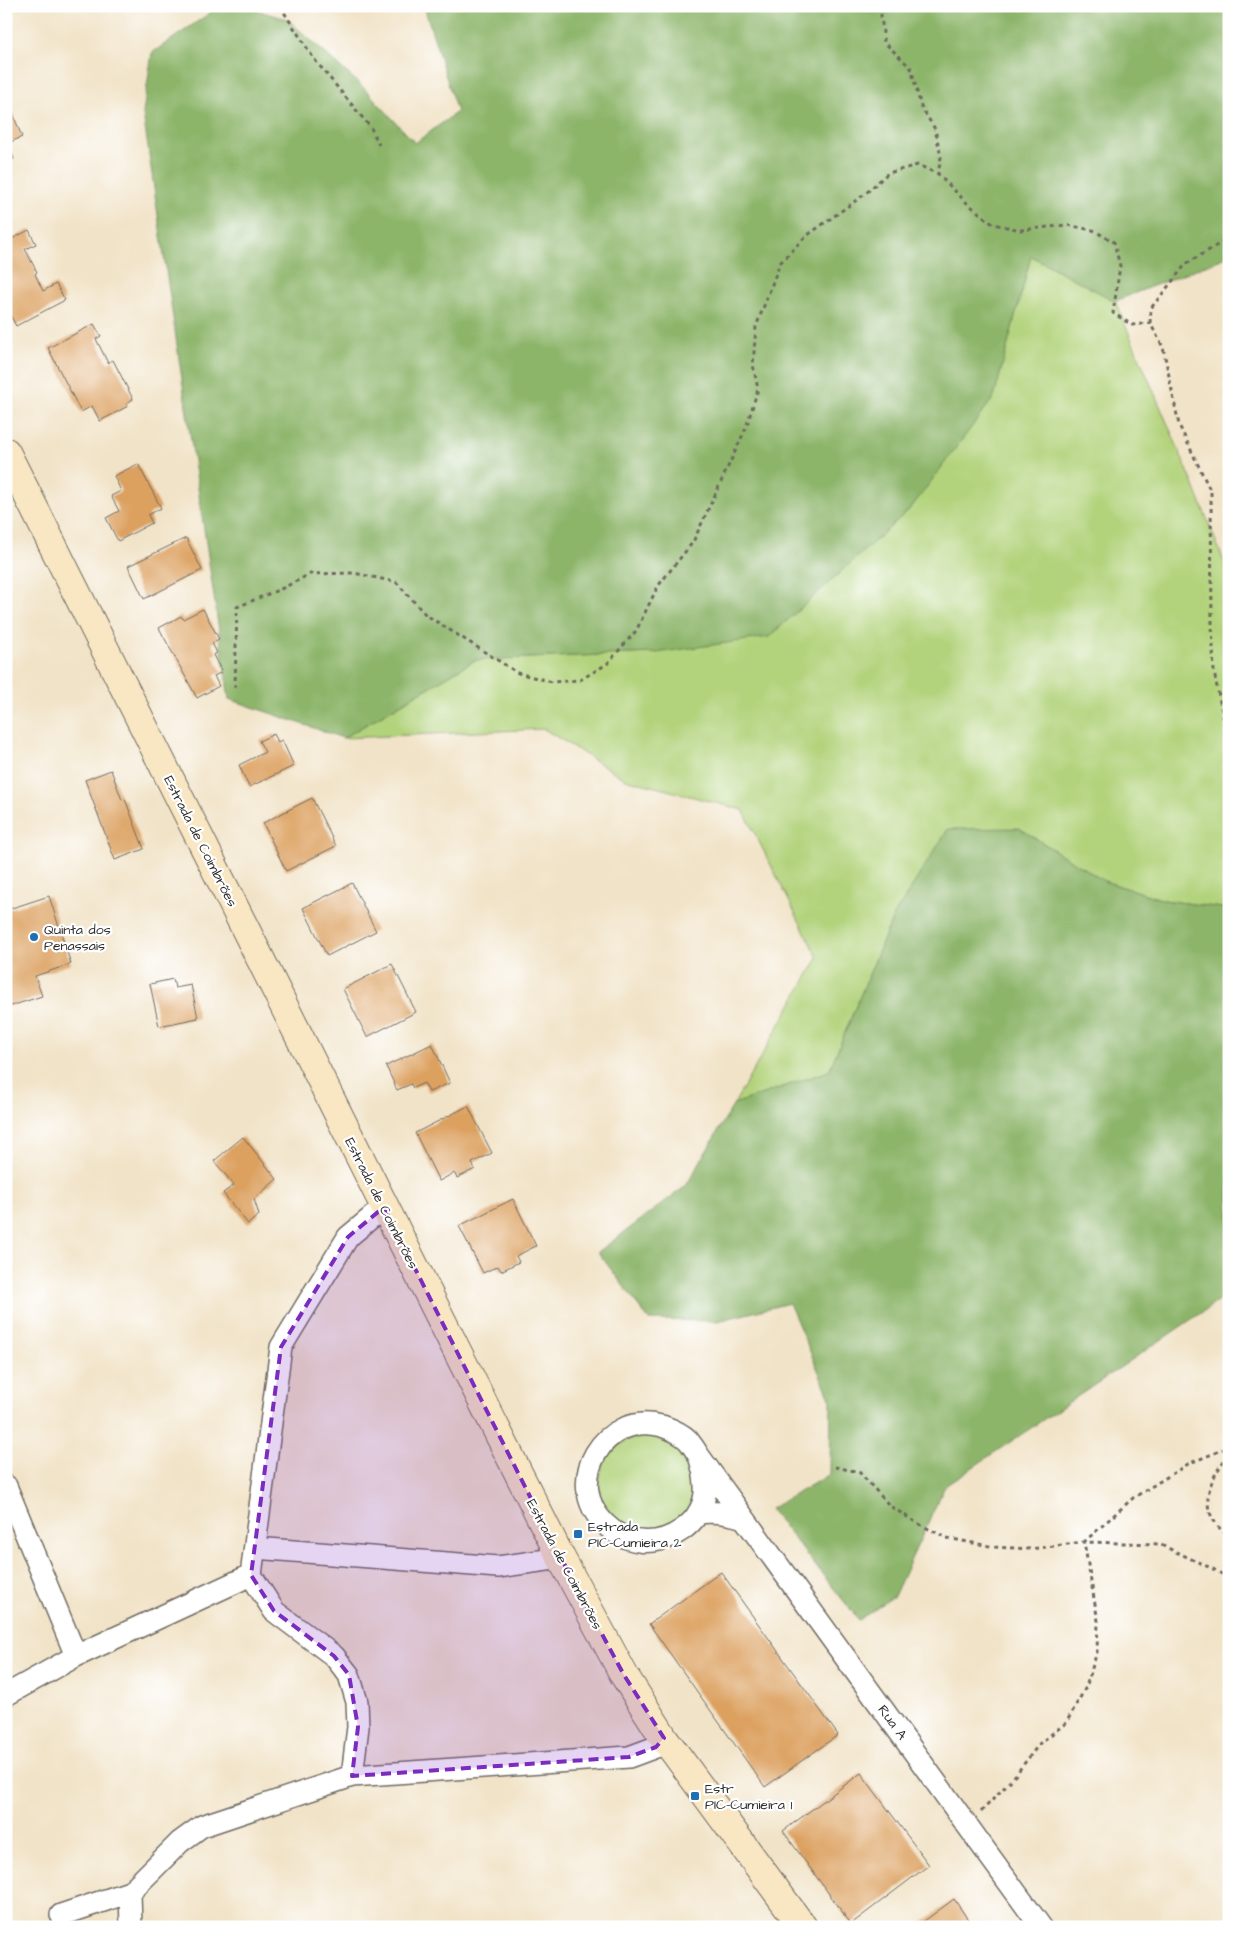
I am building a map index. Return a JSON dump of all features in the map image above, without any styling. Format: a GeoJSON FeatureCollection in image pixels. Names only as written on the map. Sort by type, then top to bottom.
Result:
{"type":"FeatureCollection","features":[{"type":"Feature","properties":{"kind":"street","name":"Estrada de Coimbrões"},"geometry":{"type":"LineString","coordinates":[[6,452],[561,1558],[624,1675],[664,1738],[803,1927]]}},
{"type":"Feature","properties":{"kind":"street"},"geometry":{"type":"LineString","coordinates":[[352,1776],[358,1727],[357,1702],[349,1675],[334,1656],[274,1611],[251,1576],[281,1348],[348,1237],[384,1206]]}},
{"type":"Feature","properties":{"kind":"street"},"geometry":{"type":"LineString","coordinates":[[634,1424],[653,1424],[672,1429],[688,1440],[699,1456],[705,1474],[705,1495],[698,1513],[684,1529],[667,1539],[647,1542],[628,1540],[612,1530],[597,1517],[589,1499],[587,1479],[591,1460],[601,1444],[616,1432],[634,1424]]}},
{"type":"Feature","properties":{"kind":"street","name":"Rua A"},"geometry":{"type":"LineString","coordinates":[[699,1456],[1041,1927]]}},
{"type":"Feature","properties":{"kind":"street"},"geometry":{"type":"LineString","coordinates":[[6,1486],[76,1656]]}},
{"type":"Feature","properties":{"kind":"street"},"geometry":{"type":"LineString","coordinates":[[698,1513],[710,1511],[724,1512],[744,1518]]}},
{"type":"Feature","properties":{"kind":"street"},"geometry":{"type":"LineString","coordinates":[[255,1548],[498,1567],[561,1558]]}},
{"type":"Feature","properties":{"kind":"street"},"geometry":{"type":"LineString","coordinates":[[6,1695],[76,1656],[251,1576]]}},
{"type":"Feature","properties":{"kind":"street"},"geometry":{"type":"LineString","coordinates":[[61,1915],[130,1892],[180,1842],[202,1826],[352,1776],[629,1757],[656,1747],[664,1738]]}},
{"type":"Feature","properties":{"kind":"street"},"geometry":{"type":"LineString","coordinates":[[130,1892],[131,1927]]}},
{"type":"Feature","properties":{"kind":"path"},"geometry":{"type":"LineString","coordinates":[[280,6],[314,58],[371,128],[379,145]]}},
{"type":"Feature","properties":{"kind":"path"},"geometry":{"type":"LineString","coordinates":[[880,6],[884,42],[911,68],[921,107],[934,129],[941,157],[938,174]]}},
{"type":"Feature","properties":{"kind":"path"},"geometry":{"type":"LineString","coordinates":[[235,688],[237,607],[284,588],[310,574],[354,573],[396,582],[426,615],[518,673],[552,682],[580,680],[607,664],[636,631],[658,586],[694,542],[746,428],[758,389],[753,365],[756,327],[780,263],[805,237],[865,194],[888,173],[918,166],[938,174],[967,203],[993,224],[1021,230],[1067,225],[1093,230],[1114,242],[1120,266],[1113,313],[1132,325],[1150,323]]}},
{"type":"Feature","properties":{"kind":"path"},"geometry":{"type":"LineString","coordinates":[[1229,238],[1186,264],[1151,308],[1150,323],[1162,347],[1179,425],[1211,492],[1214,672],[1229,747]]}},
{"type":"Feature","properties":{"kind":"path"},"geometry":{"type":"LineString","coordinates":[[1084,1542],[1134,1498],[1188,1464],[1229,1447]]}},
{"type":"Feature","properties":{"kind":"path"},"geometry":{"type":"LineString","coordinates":[[1229,1454],[1212,1478],[1206,1499],[1217,1527],[1229,1537]]}},
{"type":"Feature","properties":{"kind":"path"},"geometry":{"type":"LineString","coordinates":[[835,1466],[859,1472],[890,1506],[917,1523],[947,1538],[996,1547],[1030,1549],[1084,1542],[1159,1544],[1214,1569],[1229,1578]]}},
{"type":"Feature","properties":{"kind":"path"},"geometry":{"type":"LineString","coordinates":[[966,1823],[978,1815],[1008,1784],[1040,1743],[1066,1723],[1086,1686],[1096,1652],[1098,1622],[1084,1542]]}},
{"type":"Feature","properties":{"kind":"highlighted area"},"geometry":{"type":"Polygon","coordinates":[[[384,1207],[561,1558],[624,1675],[664,1738],[656,1747],[629,1757],[352,1776],[358,1727],[349,1675],[334,1656],[274,1611],[251,1575],[281,1347],[348,1237],[384,1207]]]}},
{"type":"Feature","properties":{"kind":"green space"},"geometry":{"type":"Polygon","coordinates":[[[220,6],[242,6],[287,19],[365,89],[415,143],[457,112],[424,6],[1229,6],[1229,256],[1115,301],[1031,256],[994,397],[911,508],[769,637],[656,653],[475,660],[343,738],[229,699],[143,113],[152,53],[220,6]]]}},
{"type":"Feature","properties":{"kind":"green space"},"geometry":{"type":"Polygon","coordinates":[[[1031,255],[1115,301],[1192,481],[1229,574],[1229,909],[1164,900],[1104,881],[1019,828],[893,917],[829,1071],[734,1104],[818,958],[743,810],[625,779],[544,729],[343,738],[475,660],[656,653],[994,397],[1031,255]]]}},
{"type":"Feature","properties":{"kind":"green space"},"geometry":{"type":"Polygon","coordinates":[[[1019,828],[1104,881],[1164,900],[1229,909],[1229,1294],[945,1486],[894,1596],[859,1620],[770,1509],[830,1474],[831,1400],[789,1303],[718,1321],[649,1320],[598,1252],[686,1186],[734,1104],[829,1071],[893,917],[948,829],[1019,828]]]}},
{"type":"Feature","properties":{"kind":"green space"},"geometry":{"type":"Polygon","coordinates":[[[647,1436],[665,1440],[681,1450],[691,1466],[695,1484],[691,1502],[681,1518],[665,1528],[647,1532],[629,1528],[613,1518],[603,1502],[599,1484],[603,1466],[613,1450],[629,1440],[647,1436]]]}},
{"type":"Feature","properties":{"kind":"building"},"geometry":{"type":"Polygon","coordinates":[[[11,109],[22,137],[8,143],[14,159],[6,162],[6,111],[11,109]]]}},
{"type":"Feature","properties":{"kind":"building"},"geometry":{"type":"Polygon","coordinates":[[[29,230],[36,244],[25,249],[37,272],[35,274],[43,291],[56,284],[65,300],[16,326],[6,307],[6,242],[29,230]]]}},
{"type":"Feature","properties":{"kind":"building"},"geometry":{"type":"Polygon","coordinates":[[[94,324],[101,336],[96,339],[108,363],[113,360],[133,399],[127,403],[128,406],[100,421],[92,406],[81,412],[48,348],[94,324]]]}},
{"type":"Feature","properties":{"kind":"building"},"geometry":{"type":"Polygon","coordinates":[[[138,464],[161,508],[148,515],[152,523],[118,541],[106,518],[119,511],[111,496],[121,491],[114,476],[138,464]]]}},
{"type":"Feature","properties":{"kind":"building"},"geometry":{"type":"Polygon","coordinates":[[[186,538],[202,570],[144,599],[128,566],[186,538]]]}},
{"type":"Feature","properties":{"kind":"building"},"geometry":{"type":"Polygon","coordinates":[[[203,609],[219,639],[212,643],[217,653],[213,655],[222,672],[214,676],[219,686],[197,698],[159,628],[181,616],[183,619],[203,609]]]}},
{"type":"Feature","properties":{"kind":"building"},"geometry":{"type":"Polygon","coordinates":[[[274,734],[278,742],[282,740],[294,766],[249,787],[239,765],[265,752],[259,741],[274,734]]]}},
{"type":"Feature","properties":{"kind":"building"},"geometry":{"type":"Polygon","coordinates":[[[111,770],[122,800],[125,799],[144,849],[115,860],[85,780],[111,770]]]}},
{"type":"Feature","properties":{"kind":"building"},"geometry":{"type":"Polygon","coordinates":[[[312,798],[336,846],[286,871],[263,823],[312,798]]]}},
{"type":"Feature","properties":{"kind":"building"},"geometry":{"type":"Polygon","coordinates":[[[352,883],[376,931],[327,956],[303,908],[352,883]]]}},
{"type":"Feature","properties":{"kind":"building","name":"Quinta dos Penassais"},"geometry":{"type":"Polygon","coordinates":[[[49,896],[71,964],[35,976],[42,996],[8,1007],[6,1002],[6,910],[49,896]]]}},
{"type":"Feature","properties":{"kind":"building"},"geometry":{"type":"Polygon","coordinates":[[[392,964],[416,1012],[367,1037],[343,989],[392,964]]]}},
{"type":"Feature","properties":{"kind":"building"},"geometry":{"type":"Polygon","coordinates":[[[173,979],[175,988],[191,985],[198,1018],[159,1026],[150,984],[173,979]]]}},
{"type":"Feature","properties":{"kind":"building"},"geometry":{"type":"Polygon","coordinates":[[[432,1044],[450,1083],[429,1092],[424,1083],[413,1088],[411,1084],[397,1090],[386,1066],[432,1044]]]}},
{"type":"Feature","properties":{"kind":"building"},"geometry":{"type":"Polygon","coordinates":[[[468,1106],[492,1153],[472,1163],[475,1169],[457,1178],[454,1173],[439,1181],[415,1133],[468,1106]]]}},
{"type":"Feature","properties":{"kind":"building"},"geometry":{"type":"Polygon","coordinates":[[[243,1137],[277,1179],[254,1199],[259,1215],[248,1224],[223,1193],[234,1185],[214,1161],[243,1137]]]}},
{"type":"Feature","properties":{"kind":"building"},"geometry":{"type":"Polygon","coordinates":[[[513,1199],[536,1246],[516,1256],[519,1262],[501,1271],[498,1266],[483,1273],[459,1226],[513,1199]]]}},
{"type":"Feature","properties":{"kind":"building"},"geometry":{"type":"Polygon","coordinates":[[[721,1572],[838,1735],[765,1787],[649,1624],[721,1572]]]}},
{"type":"Feature","properties":{"kind":"building"},"geometry":{"type":"Polygon","coordinates":[[[861,1773],[929,1865],[851,1924],[783,1831],[861,1773]]]}},
{"type":"Feature","properties":{"kind":"building"},"geometry":{"type":"Polygon","coordinates":[[[954,1899],[973,1927],[916,1927],[954,1899]]]}},
{"type":"Feature","properties":{"kind":"place","name":"Quinta dos Penassais"},"geometry":{"type":"Point","coordinates":[34,937]}},
{"type":"Feature","properties":{"kind":"place","name":"Estrada PIC-Cumieira 2"},"geometry":{"type":"Point","coordinates":[578,1534]}},
{"type":"Feature","properties":{"kind":"place","name":"Estr PIC-Cumieira 1"},"geometry":{"type":"Point","coordinates":[695,1796]}}]}
